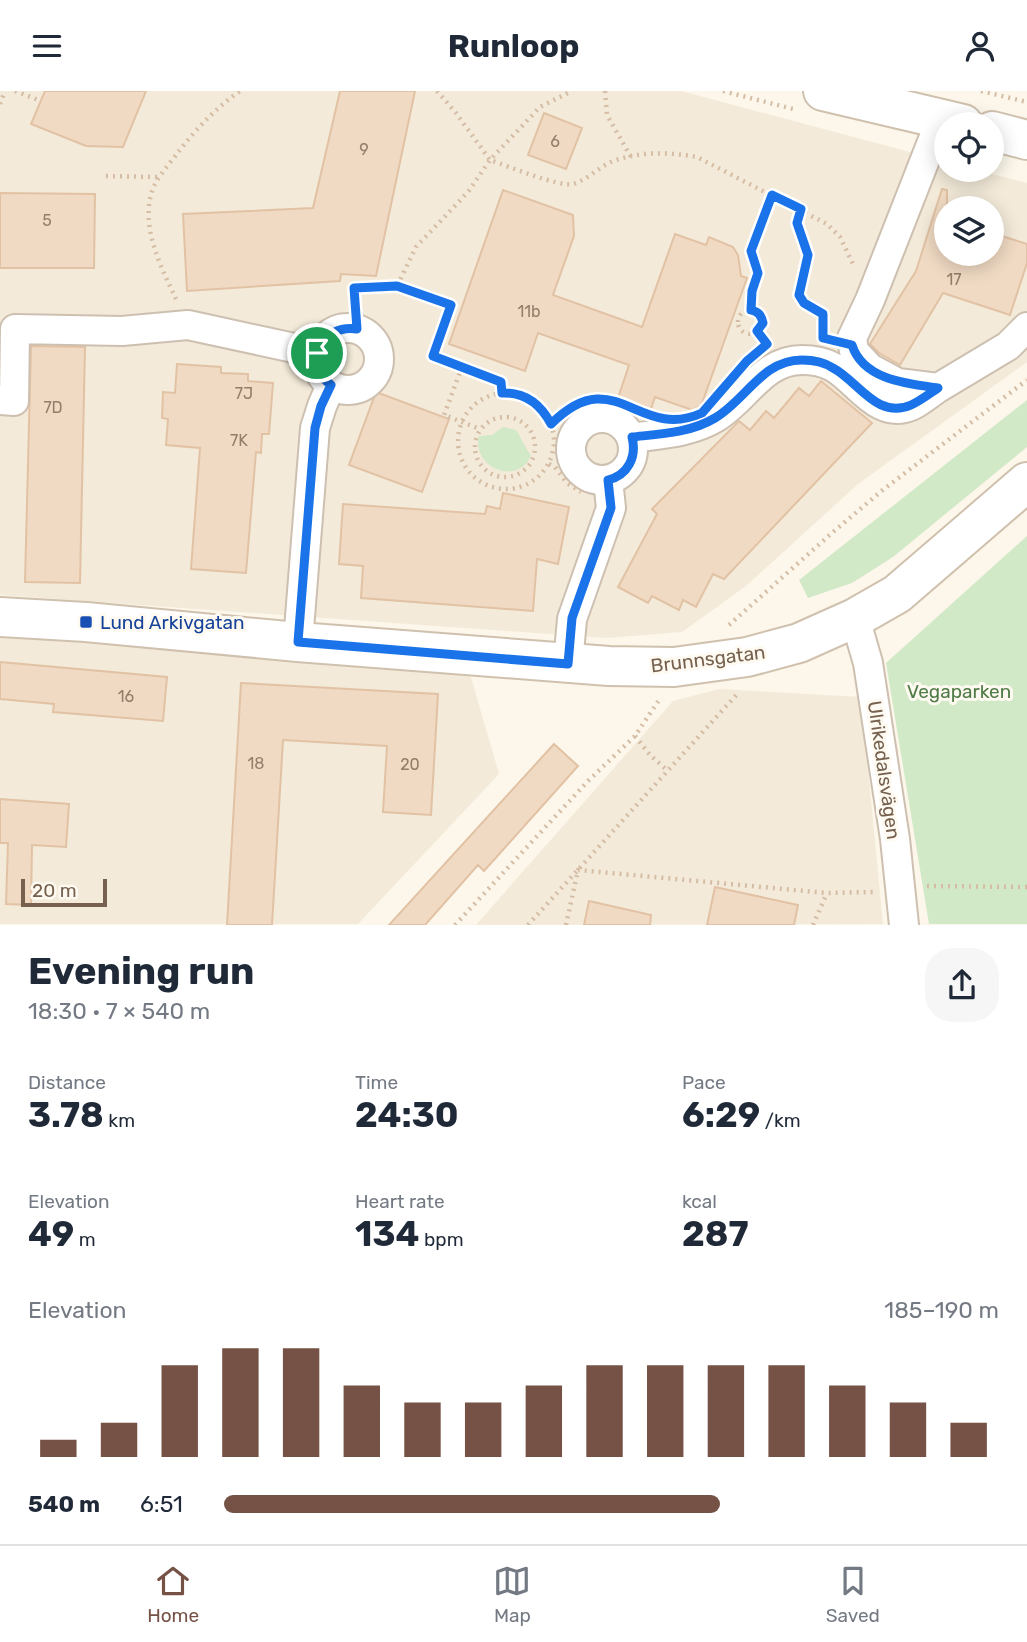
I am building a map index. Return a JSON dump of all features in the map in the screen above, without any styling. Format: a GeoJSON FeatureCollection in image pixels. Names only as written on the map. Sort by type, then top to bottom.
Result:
{"type":"FeatureCollection","features":[{"type":"Feature","properties":{"kind":"street"},"geometry":{"type":"LineString","coordinates":[[823,91],[934,117]]}},
{"type":"Feature","properties":{"kind":"street"},"geometry":{"type":"LineString","coordinates":[[1004,134],[1027,140]]}},
{"type":"Feature","properties":{"kind":"street"},"geometry":{"type":"LineString","coordinates":[[934,160],[855,329],[852,345],[860,359],[870,368],[898,383],[938,388]]}},
{"type":"Feature","properties":{"kind":"street"},"geometry":{"type":"LineString","coordinates":[[0,400],[13,401],[15,330],[122,331],[188,325],[317,353]]}},
{"type":"Feature","properties":{"kind":"street"},"geometry":{"type":"LineString","coordinates":[[634,425],[634,454],[623,473],[608,480],[592,479],[582,474],[571,455],[571,444],[582,425],[591,419],[602,418],[622,425],[634,425],[685,430],[708,422],[728,409],[771,369],[794,360],[819,362],[834,368],[875,403],[885,407],[912,405],[1008,346],[1027,327]]}},
{"type":"Feature","properties":{"kind":"street"},"geometry":{"type":"LineString","coordinates":[[357,329],[374,342],[379,363],[376,374],[369,382],[349,391],[331,385],[321,376],[317,366],[317,353],[326,336],[335,330],[357,329]]}},
{"type":"Feature","properties":{"kind":"street"},"geometry":{"type":"LineString","coordinates":[[298,642],[315,428],[331,385]]}},
{"type":"Feature","properties":{"kind":"street"},"geometry":{"type":"LineString","coordinates":[[568,664],[572,618],[611,508],[608,480]]}},
{"type":"Feature","properties":{"kind":"street","name":"Brunnsgatan"},"geometry":{"type":"LineString","coordinates":[[0,617],[86,622],[568,664],[674,667],[747,657],[799,643],[855,618],[897,594],[1027,482]]}},
{"type":"Feature","properties":{"kind":"street","name":"Ulrikedalsvägen"},"geometry":{"type":"LineString","coordinates":[[855,618],[868,663],[904,925]]}},
{"type":"Feature","properties":{"kind":"path"},"geometry":{"type":"LineString","coordinates":[[0,104],[5,91]]}},
{"type":"Feature","properties":{"kind":"path"},"geometry":{"type":"LineString","coordinates":[[15,91],[41,101]]}},
{"type":"Feature","properties":{"kind":"path"},"geometry":{"type":"LineString","coordinates":[[188,325],[162,269],[151,235],[150,204],[160,177],[196,129],[240,91]]}},
{"type":"Feature","properties":{"kind":"path"},"geometry":{"type":"LineString","coordinates":[[437,91],[490,160],[555,182],[572,184],[612,162],[646,153],[675,153],[697,157],[827,224],[840,237],[870,300]]}},
{"type":"Feature","properties":{"kind":"path"},"geometry":{"type":"LineString","coordinates":[[397,286],[416,247],[468,192],[490,160],[540,107],[572,91]]}},
{"type":"Feature","properties":{"kind":"path"},"geometry":{"type":"LineString","coordinates":[[605,91],[607,115],[631,157]]}},
{"type":"Feature","properties":{"kind":"path"},"geometry":{"type":"LineString","coordinates":[[106,176],[160,177]]}},
{"type":"Feature","properties":{"kind":"path"},"geometry":{"type":"LineString","coordinates":[[751,310],[752,291],[758,273],[751,251],[772,195]]}},
{"type":"Feature","properties":{"kind":"path"},"geometry":{"type":"LineString","coordinates":[[801,209],[797,223],[808,255],[799,291],[800,298],[823,314],[823,338],[852,345]]}},
{"type":"Feature","properties":{"kind":"path"},"geometry":{"type":"LineString","coordinates":[[357,329],[354,288],[397,286],[451,305],[433,356],[501,382],[502,393]]}},
{"type":"Feature","properties":{"kind":"path"},"geometry":{"type":"LineString","coordinates":[[745,310],[751,310],[758,311],[763,323],[757,331],[749,334],[739,327],[740,315],[745,310]]}},
{"type":"Feature","properties":{"kind":"path"},"geometry":{"type":"LineString","coordinates":[[757,331],[762,338]]}},
{"type":"Feature","properties":{"kind":"path"},"geometry":{"type":"LineString","coordinates":[[462,367],[444,415],[480,429]]}},
{"type":"Feature","properties":{"kind":"path"},"geometry":{"type":"LineString","coordinates":[[798,565],[884,489],[1027,380]]}},
{"type":"Feature","properties":{"kind":"path"},"geometry":{"type":"LineString","coordinates":[[502,393],[523,396],[535,403],[545,412],[554,437],[553,451],[540,475],[516,488],[489,486],[477,479],[461,457],[458,444],[463,421],[472,407],[484,399],[502,393]]}},
{"type":"Feature","properties":{"kind":"path"},"geometry":{"type":"LineString","coordinates":[[551,424],[578,403],[598,398],[611,400],[634,425]]}},
{"type":"Feature","properties":{"kind":"path"},"geometry":{"type":"LineString","coordinates":[[513,417],[528,426],[536,443],[533,461],[520,474],[502,477],[491,474],[480,464],[476,455],[475,441],[480,429],[495,418],[513,417]]}},
{"type":"Feature","properties":{"kind":"path"},"geometry":{"type":"LineString","coordinates":[[489,486],[491,474]]}},
{"type":"Feature","properties":{"kind":"path"},"geometry":{"type":"LineString","coordinates":[[528,925],[741,690]]}},
{"type":"Feature","properties":{"kind":"path"},"geometry":{"type":"LineString","coordinates":[[455,925],[570,799],[635,736],[650,755],[668,771]]}},
{"type":"Feature","properties":{"kind":"path"},"geometry":{"type":"LineString","coordinates":[[578,870],[827,893],[901,890],[933,885],[1027,887]]}},
{"type":"Feature","properties":{"kind":"path"},"geometry":{"type":"LineString","coordinates":[[566,925],[578,870]]}},
{"type":"Feature","properties":{"kind":"path"},"geometry":{"type":"LineString","coordinates":[[813,925],[827,893]]}},
{"type":"Feature","properties":{"kind":"shaded area"},"geometry":{"type":"Polygon","coordinates":[[[0,91],[681,91],[934,159],[934,182],[1004,182],[1004,177],[1027,183],[1027,362],[858,484],[746,586],[682,632],[607,638],[0,595],[0,91]]]}},
{"type":"Feature","properties":{"kind":"shaded area"},"geometry":{"type":"Polygon","coordinates":[[[0,633],[468,667],[499,774],[358,924],[0,924],[0,633]]]}},
{"type":"Feature","properties":{"kind":"shaded area"},"geometry":{"type":"Polygon","coordinates":[[[719,689],[861,697],[883,924],[476,925],[673,701],[719,689]]]}},
{"type":"Feature","properties":{"kind":"green space"},"geometry":{"type":"Polygon","coordinates":[[[1027,400],[1027,447],[893,557],[852,583],[808,598],[799,580],[1027,400]]]}},
{"type":"Feature","properties":{"kind":"green space"},"geometry":{"type":"Polygon","coordinates":[[[503,427],[516,430],[531,455],[525,465],[517,470],[507,471],[489,465],[478,447],[479,436],[492,435],[503,427]]]}},
{"type":"Feature","properties":{"kind":"green space","name":"Vegaparken"},"geometry":{"type":"Polygon","coordinates":[[[1027,536],[1027,924],[929,924],[886,663],[1027,536]]]}},
{"type":"Feature","properties":{"kind":"building"},"geometry":{"type":"Polygon","coordinates":[[[45,91],[146,91],[123,147],[86,146],[31,124],[45,91]]]}},
{"type":"Feature","properties":{"kind":"building"},"geometry":{"type":"Polygon","coordinates":[[[340,91],[415,91],[376,276],[341,274],[340,281],[187,291],[183,214],[313,208],[340,91]]]}},
{"type":"Feature","properties":{"kind":"building"},"geometry":{"type":"Polygon","coordinates":[[[544,113],[582,128],[566,169],[528,155],[544,113]]]}},
{"type":"Feature","properties":{"kind":"building"},"geometry":{"type":"Polygon","coordinates":[[[942,189],[947,190],[947,196],[940,196],[942,189]]]}},
{"type":"Feature","properties":{"kind":"building"},"geometry":{"type":"Polygon","coordinates":[[[503,190],[573,215],[574,236],[553,295],[642,327],[675,234],[706,245],[709,237],[733,247],[738,255],[741,276],[747,278],[701,406],[692,410],[655,397],[651,409],[618,398],[629,365],[538,333],[525,371],[449,344],[503,190]]]}},
{"type":"Feature","properties":{"kind":"building"},"geometry":{"type":"Polygon","coordinates":[[[0,193],[95,194],[94,268],[0,268],[0,193]]]}},
{"type":"Feature","properties":{"kind":"building"},"geometry":{"type":"Polygon","coordinates":[[[934,214],[934,266],[1004,266],[1004,237],[1027,244],[1027,263],[1010,315],[943,293],[900,365],[879,353],[870,344],[916,271],[934,214]]]}},
{"type":"Feature","properties":{"kind":"building"},"geometry":{"type":"Polygon","coordinates":[[[31,346],[85,347],[80,583],[25,582],[31,346]]]}},
{"type":"Feature","properties":{"kind":"building"},"geometry":{"type":"Polygon","coordinates":[[[177,364],[221,367],[221,373],[248,374],[248,381],[273,383],[269,434],[262,434],[261,453],[256,452],[246,573],[191,569],[200,448],[166,445],[168,419],[162,418],[163,392],[175,393],[177,364]]]}},
{"type":"Feature","properties":{"kind":"building"},"geometry":{"type":"Polygon","coordinates":[[[821,381],[872,423],[724,579],[713,574],[696,607],[683,600],[679,610],[652,596],[648,603],[618,587],[657,514],[652,509],[739,421],[750,430],[766,411],[774,418],[799,388],[809,396],[821,381]]]}},
{"type":"Feature","properties":{"kind":"building"},"geometry":{"type":"Polygon","coordinates":[[[376,392],[449,419],[422,492],[349,465],[376,392]]]}},
{"type":"Feature","properties":{"kind":"building"},"geometry":{"type":"Polygon","coordinates":[[[503,493],[569,507],[558,564],[537,559],[533,611],[361,598],[363,566],[339,564],[343,504],[485,514],[487,506],[500,509],[503,493]]]}},
{"type":"Feature","properties":{"kind":"building"},"geometry":{"type":"Polygon","coordinates":[[[0,662],[167,677],[163,721],[53,712],[54,704],[0,699],[0,662]]]}},
{"type":"Feature","properties":{"kind":"building"},"geometry":{"type":"Polygon","coordinates":[[[241,683],[438,694],[431,815],[383,812],[387,746],[283,740],[272,925],[227,925],[241,683]]]}},
{"type":"Feature","properties":{"kind":"building"},"geometry":{"type":"Polygon","coordinates":[[[554,744],[578,766],[484,871],[478,865],[425,925],[389,925],[554,744]]]}},
{"type":"Feature","properties":{"kind":"building"},"geometry":{"type":"Polygon","coordinates":[[[0,799],[69,804],[66,847],[32,845],[31,905],[6,904],[8,843],[0,843],[0,799]]]}},
{"type":"Feature","properties":{"kind":"building"},"geometry":{"type":"Polygon","coordinates":[[[715,887],[798,905],[794,925],[707,925],[715,887]]]}},
{"type":"Feature","properties":{"kind":"building"},"geometry":{"type":"Polygon","coordinates":[[[589,901],[651,915],[650,925],[584,925],[589,901]]]}},
{"type":"Feature","properties":{"kind":"place","name":"Lund Arkivgatan"},"geometry":{"type":"Point","coordinates":[86,622]}},
{"type":"Feature","properties":{"kind":"route"},"geometry":{"type":"LineString","coordinates":[[772,195],[801,209],[797,223],[808,255],[799,295],[801,301],[823,314],[823,338],[852,345],[860,359],[870,368],[898,383],[938,388],[912,405],[885,407],[875,403],[834,368],[819,362],[794,360],[778,365],[762,375],[728,409],[708,422],[685,430],[632,437],[634,454],[630,464],[623,473],[608,480],[611,508],[572,618],[568,664],[298,642],[315,428],[331,385],[321,376],[317,366],[317,353],[326,336],[335,330],[357,329],[354,288],[397,286],[451,305],[433,356],[501,382],[502,393],[523,396],[535,403],[545,412],[551,424],[578,403],[598,398],[620,403],[649,416],[691,418],[702,413],[747,361],[767,344],[757,331],[763,323],[762,317],[758,311],[751,310],[752,291],[758,273],[751,251],[772,195]]}}]}
